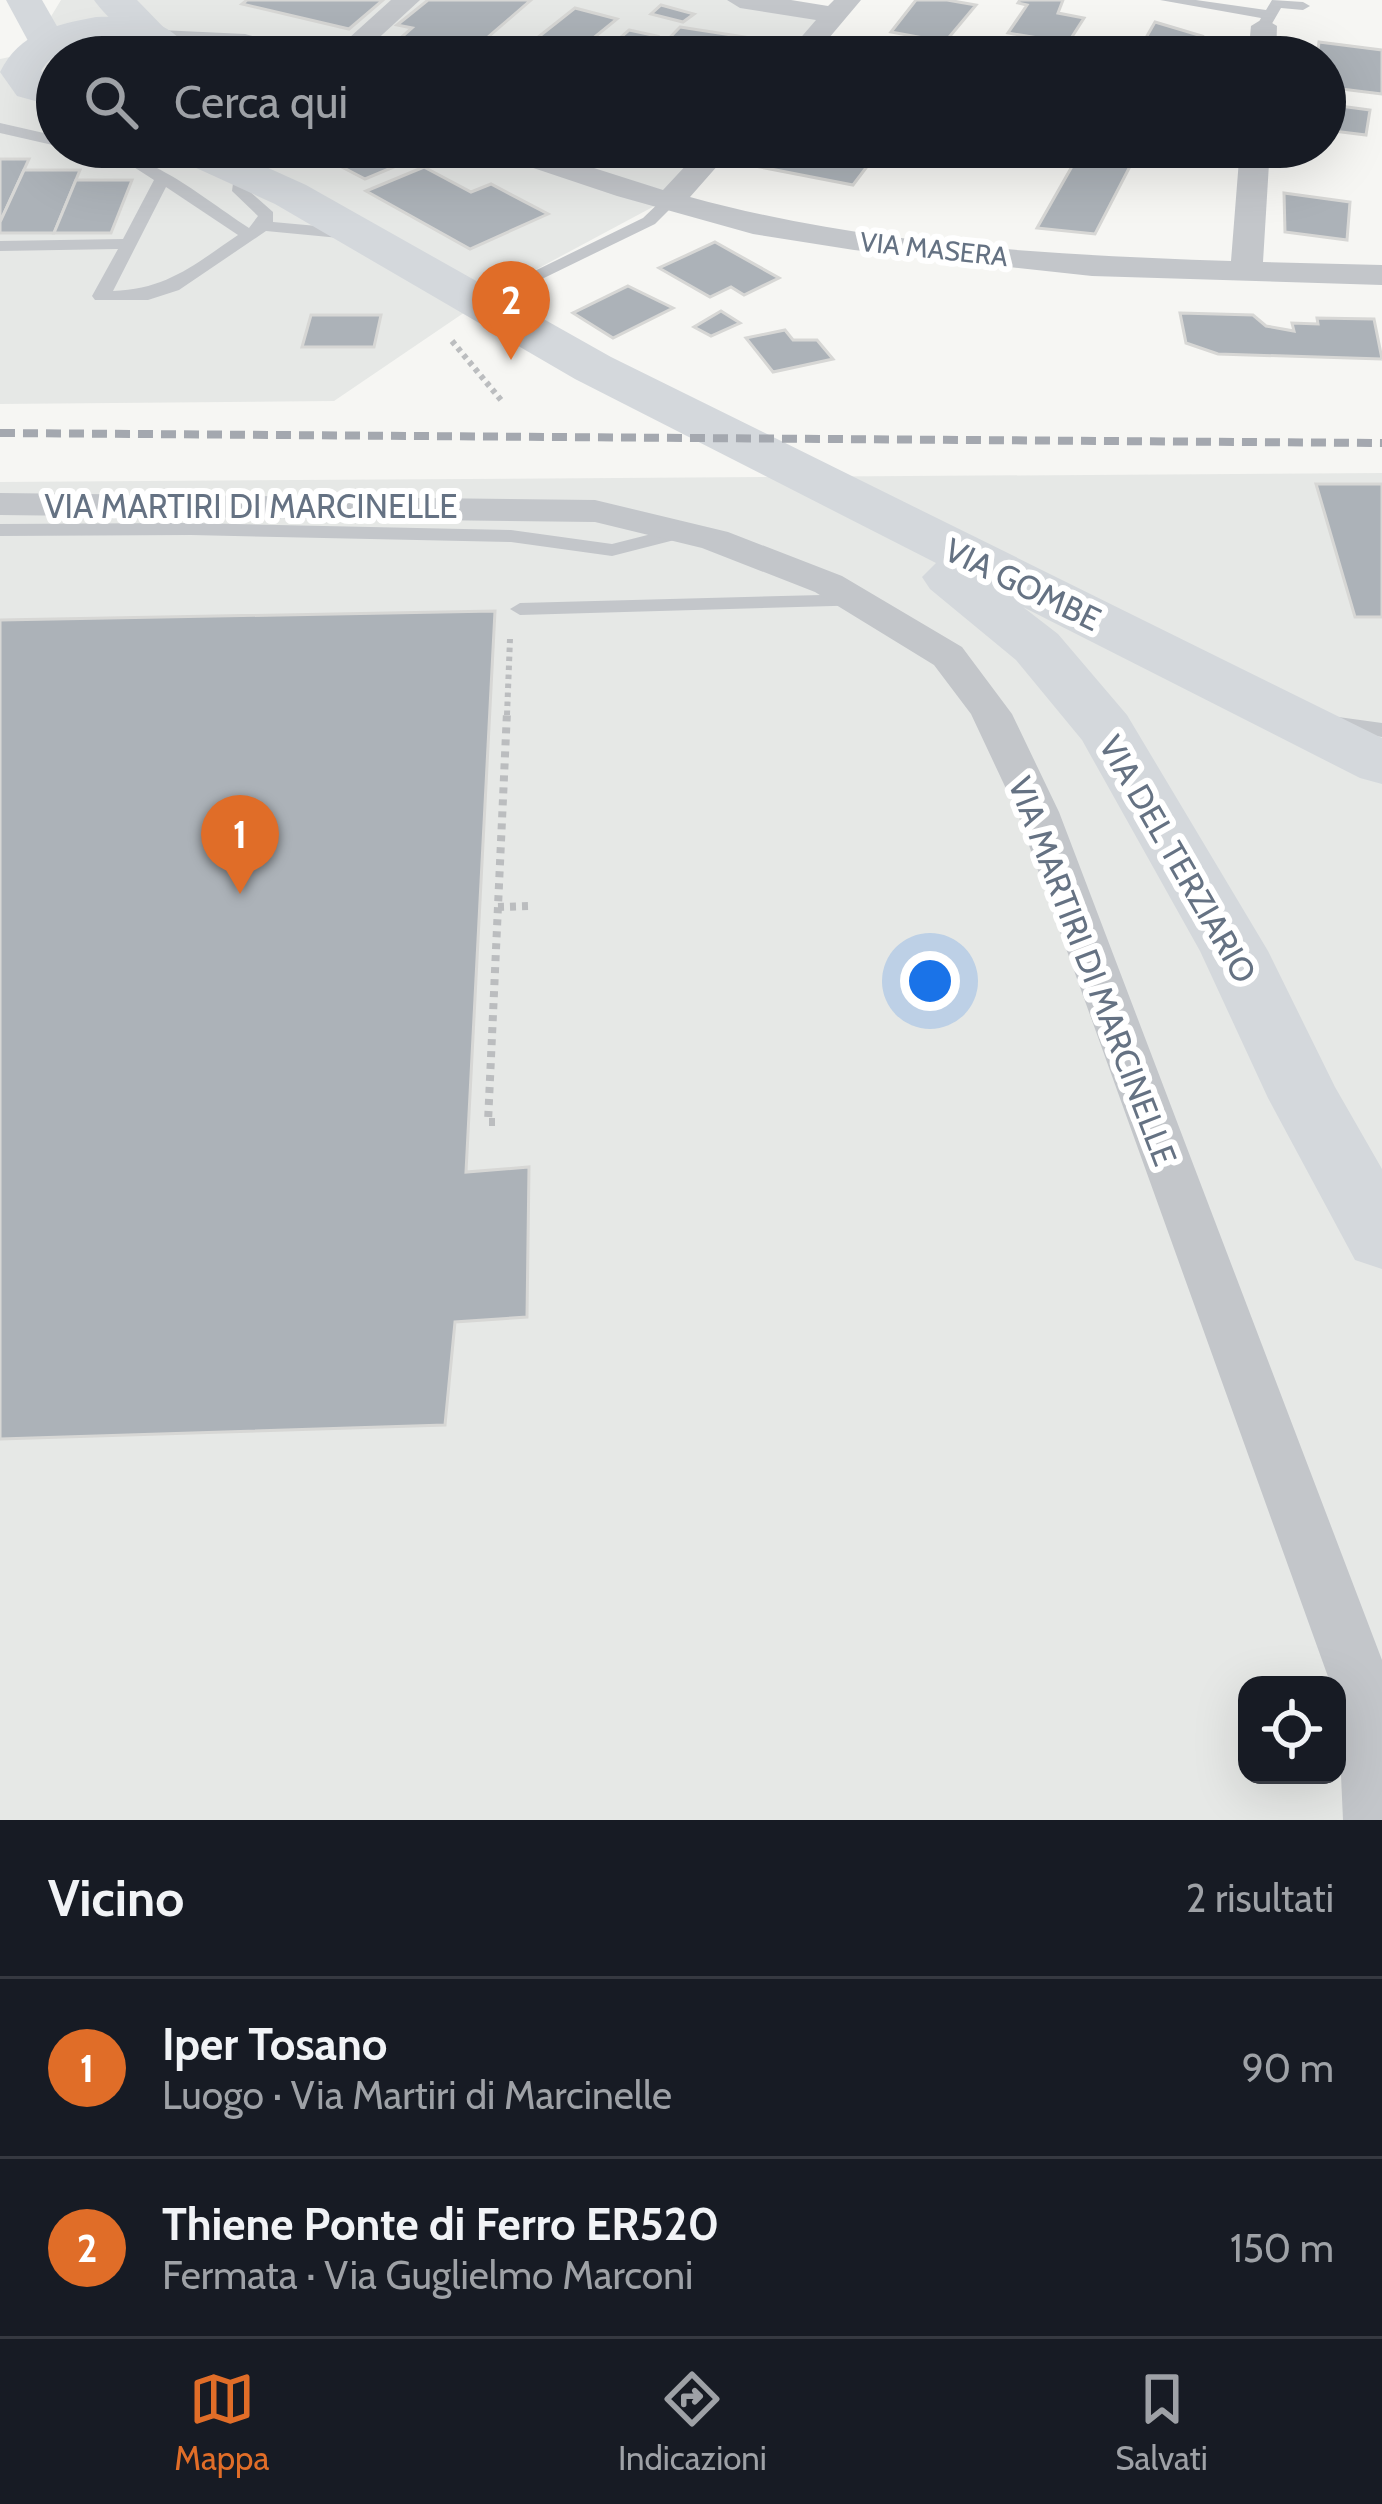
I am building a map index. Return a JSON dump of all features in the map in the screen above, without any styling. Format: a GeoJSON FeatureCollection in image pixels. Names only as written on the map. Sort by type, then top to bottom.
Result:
{"type":"FeatureCollection","features":[{"type":"Feature","properties":{"kind":"main road"},"geometry":{"type":"LineString","coordinates":[[25,0],[32,82]]}},
{"type":"Feature","properties":{"kind":"main road"},"geometry":{"type":"LineString","coordinates":[[91,36],[100,29],[146,24]]}},
{"type":"Feature","properties":{"kind":"main road","name":"VIA GOMBE"},"geometry":{"type":"LineString","coordinates":[[248,168],[476,304],[750,450],[1382,763]]}},
{"type":"Feature","properties":{"kind":"main road","name":"VIA DEL TERZIARIO"},"geometry":{"type":"LineString","coordinates":[[841,497],[1036,647],[1106,729],[1234,951],[1304,1098],[1382,1238]]}},
{"type":"Feature","properties":{"kind":"street"},"geometry":{"type":"LineString","coordinates":[[366,36],[406,0]]}},
{"type":"Feature","properties":{"kind":"street"},"geometry":{"type":"LineString","coordinates":[[740,0],[842,8]]}},
{"type":"Feature","properties":{"kind":"street"},"geometry":{"type":"LineString","coordinates":[[817,36],[842,8]]}},
{"type":"Feature","properties":{"kind":"street"},"geometry":{"type":"LineString","coordinates":[[1265,36],[1267,21]]}},
{"type":"Feature","properties":{"kind":"street"},"geometry":{"type":"LineString","coordinates":[[146,24],[203,36]]}},
{"type":"Feature","properties":{"kind":"street","name":"VIA MASERA"},"geometry":{"type":"LineString","coordinates":[[567,168],[764,227],[854,241],[1093,266],[1382,275]]}},
{"type":"Feature","properties":{"kind":"street"},"geometry":{"type":"LineString","coordinates":[[670,200],[699,168]]}},
{"type":"Feature","properties":{"kind":"street"},"geometry":{"type":"LineString","coordinates":[[1246,273],[1254,168]]}},
{"type":"Feature","properties":{"kind":"street","name":"VIA MARTIRI DI MARCINELLE"},"geometry":{"type":"LineString","coordinates":[[0,504],[595,511],[689,530],[786,563],[864,600],[951,657],[983,698],[1038,812],[1363,1690],[1375,1820]]}},
{"type":"Feature","properties":{"kind":"lane"},"geometry":{"type":"LineString","coordinates":[[1167,0],[1267,21],[1276,3],[1303,6]]}},
{"type":"Feature","properties":{"kind":"lane"},"geometry":{"type":"LineString","coordinates":[[0,128],[36,137]]}},
{"type":"Feature","properties":{"kind":"lane"},"geometry":{"type":"LineString","coordinates":[[171,168],[101,296],[126,298],[173,286],[256,231],[267,215],[241,190],[234,168]]}},
{"type":"Feature","properties":{"kind":"lane"},"geometry":{"type":"LineString","coordinates":[[181,168],[256,231],[364,235]]}},
{"type":"Feature","properties":{"kind":"lane"},"geometry":{"type":"LineString","coordinates":[[476,304],[649,221],[670,200]]}},
{"type":"Feature","properties":{"kind":"lane"},"geometry":{"type":"LineString","coordinates":[[0,246],[129,244]]}},
{"type":"Feature","properties":{"kind":"lane"},"geometry":{"type":"LineString","coordinates":[[0,530],[511,536],[612,550],[689,530]]}},
{"type":"Feature","properties":{"kind":"lane"},"geometry":{"type":"LineString","coordinates":[[520,609],[864,600]]}},
{"type":"Feature","properties":{"kind":"lane","name":"VIA GOMBE"},"geometry":{"type":"LineString","coordinates":[[1294,718],[1382,730]]}},
{"type":"Feature","properties":{"kind":"path"},"geometry":{"type":"LineString","coordinates":[[495,1122],[488,1122],[510,632]]}},
{"type":"Feature","properties":{"kind":"path"},"geometry":{"type":"LineString","coordinates":[[498,907],[531,906]]}},
{"type":"Feature","properties":{"kind":"shaded area"},"geometry":{"type":"Polygon","coordinates":[[[61,0],[752,0],[835,15],[816,36],[39,36],[61,0]]]}},
{"type":"Feature","properties":{"kind":"shaded area"},"geometry":{"type":"Polygon","coordinates":[[[36,41],[36,168],[694,168],[662,202],[496,291],[334,401],[0,404],[0,59],[29,53],[36,41]]]}},
{"type":"Feature","properties":{"kind":"shaded area"},"geometry":{"type":"Polygon","coordinates":[[[1382,473],[1382,1820],[0,1820],[0,482],[1382,473]]]}},
{"type":"Feature","properties":{"kind":"building"},"geometry":{"type":"Polygon","coordinates":[[[247,0],[383,0],[349,29],[242,4],[247,0]]]}},
{"type":"Feature","properties":{"kind":"building"},"geometry":{"type":"Polygon","coordinates":[[[428,0],[531,0],[489,36],[403,36],[412,28],[397,25],[428,0]]]}},
{"type":"Feature","properties":{"kind":"building"},"geometry":{"type":"Polygon","coordinates":[[[916,0],[976,5],[950,36],[891,32],[916,0]]]}},
{"type":"Feature","properties":{"kind":"building"},"geometry":{"type":"Polygon","coordinates":[[[1063,0],[1058,13],[1084,18],[1072,36],[1008,33],[1027,5],[1018,3],[1063,0]]]}},
{"type":"Feature","properties":{"kind":"building"},"geometry":{"type":"Polygon","coordinates":[[[661,5],[694,14],[683,22],[651,14],[661,5]]]}},
{"type":"Feature","properties":{"kind":"building"},"geometry":{"type":"Polygon","coordinates":[[[575,8],[617,19],[596,36],[540,36],[575,8]]]}},
{"type":"Feature","properties":{"kind":"building"},"geometry":{"type":"Polygon","coordinates":[[[1155,22],[1202,36],[1147,36],[1155,22]]]}},
{"type":"Feature","properties":{"kind":"building"},"geometry":{"type":"Polygon","coordinates":[[[680,27],[738,36],[671,36],[680,27]]]}},
{"type":"Feature","properties":{"kind":"building"},"geometry":{"type":"Polygon","coordinates":[[[629,30],[657,36],[622,36],[629,30]]]}},
{"type":"Feature","properties":{"kind":"building"},"geometry":{"type":"Polygon","coordinates":[[[1346,45],[1382,50],[1382,94],[1346,90],[1346,45]]]}},
{"type":"Feature","properties":{"kind":"building"},"geometry":{"type":"Polygon","coordinates":[[[1346,107],[1370,110],[1366,135],[1346,133],[1346,107]]]}},
{"type":"Feature","properties":{"kind":"building"},"geometry":{"type":"Polygon","coordinates":[[[0,159],[29,159],[0,222],[0,159]]]}},
{"type":"Feature","properties":{"kind":"building"},"geometry":{"type":"Polygon","coordinates":[[[344,168],[391,168],[365,179],[344,168]]]}},
{"type":"Feature","properties":{"kind":"building"},"geometry":{"type":"Polygon","coordinates":[[[426,168],[471,192],[491,184],[548,214],[470,249],[366,191],[426,168]]]}},
{"type":"Feature","properties":{"kind":"building"},"geometry":{"type":"Polygon","coordinates":[[[765,168],[866,168],[853,185],[765,168]]]}},
{"type":"Feature","properties":{"kind":"building"},"geometry":{"type":"Polygon","coordinates":[[[1071,168],[1129,168],[1095,234],[1037,228],[1071,168]]]}},
{"type":"Feature","properties":{"kind":"building"},"geometry":{"type":"Polygon","coordinates":[[[24,170],[80,170],[54,233],[0,233],[0,222],[24,170]]]}},
{"type":"Feature","properties":{"kind":"building"},"geometry":{"type":"Polygon","coordinates":[[[76,180],[132,180],[111,233],[54,233],[76,180]]]}},
{"type":"Feature","properties":{"kind":"building"},"geometry":{"type":"Polygon","coordinates":[[[1284,193],[1350,202],[1347,240],[1285,232],[1284,193]]]}},
{"type":"Feature","properties":{"kind":"building"},"geometry":{"type":"Polygon","coordinates":[[[715,242],[779,278],[744,295],[731,287],[710,297],[659,268],[715,242]]]}},
{"type":"Feature","properties":{"kind":"building"},"geometry":{"type":"Polygon","coordinates":[[[628,286],[673,308],[613,338],[573,313],[628,286]]]}},
{"type":"Feature","properties":{"kind":"building"},"geometry":{"type":"Polygon","coordinates":[[[721,311],[740,323],[711,336],[694,327],[721,311]]]}},
{"type":"Feature","properties":{"kind":"building"},"geometry":{"type":"Polygon","coordinates":[[[1180,313],[1253,315],[1266,326],[1294,331],[1292,323],[1318,324],[1317,318],[1374,319],[1382,359],[1218,354],[1186,343],[1180,313]]]}},
{"type":"Feature","properties":{"kind":"building"},"geometry":{"type":"Polygon","coordinates":[[[311,315],[381,315],[374,347],[302,347],[311,315]]]}},
{"type":"Feature","properties":{"kind":"building"},"geometry":{"type":"Polygon","coordinates":[[[785,330],[793,340],[817,340],[833,359],[773,372],[746,338],[785,330]]]}},
{"type":"Feature","properties":{"kind":"building"},"geometry":{"type":"Polygon","coordinates":[[[1316,484],[1382,484],[1382,617],[1355,617],[1316,484]]]}},
{"type":"Feature","properties":{"kind":"building"},"geometry":{"type":"Polygon","coordinates":[[[495,611],[466,1172],[529,1167],[527,1317],[455,1322],[445,1425],[0,1439],[0,620],[495,611]]]}},
{"type":"Feature","properties":{"kind":"railway"},"geometry":{"type":"LineString","coordinates":[[0,433],[1382,443]]}},
{"type":"Feature","properties":{"kind":"place","name":"Thiene Ponte di Ferro ER520"},"geometry":{"type":"Point","coordinates":[511,360]}},
{"type":"Feature","properties":{"kind":"place","name":"Iper Tosano"},"geometry":{"type":"Point","coordinates":[240,894]}}]}
